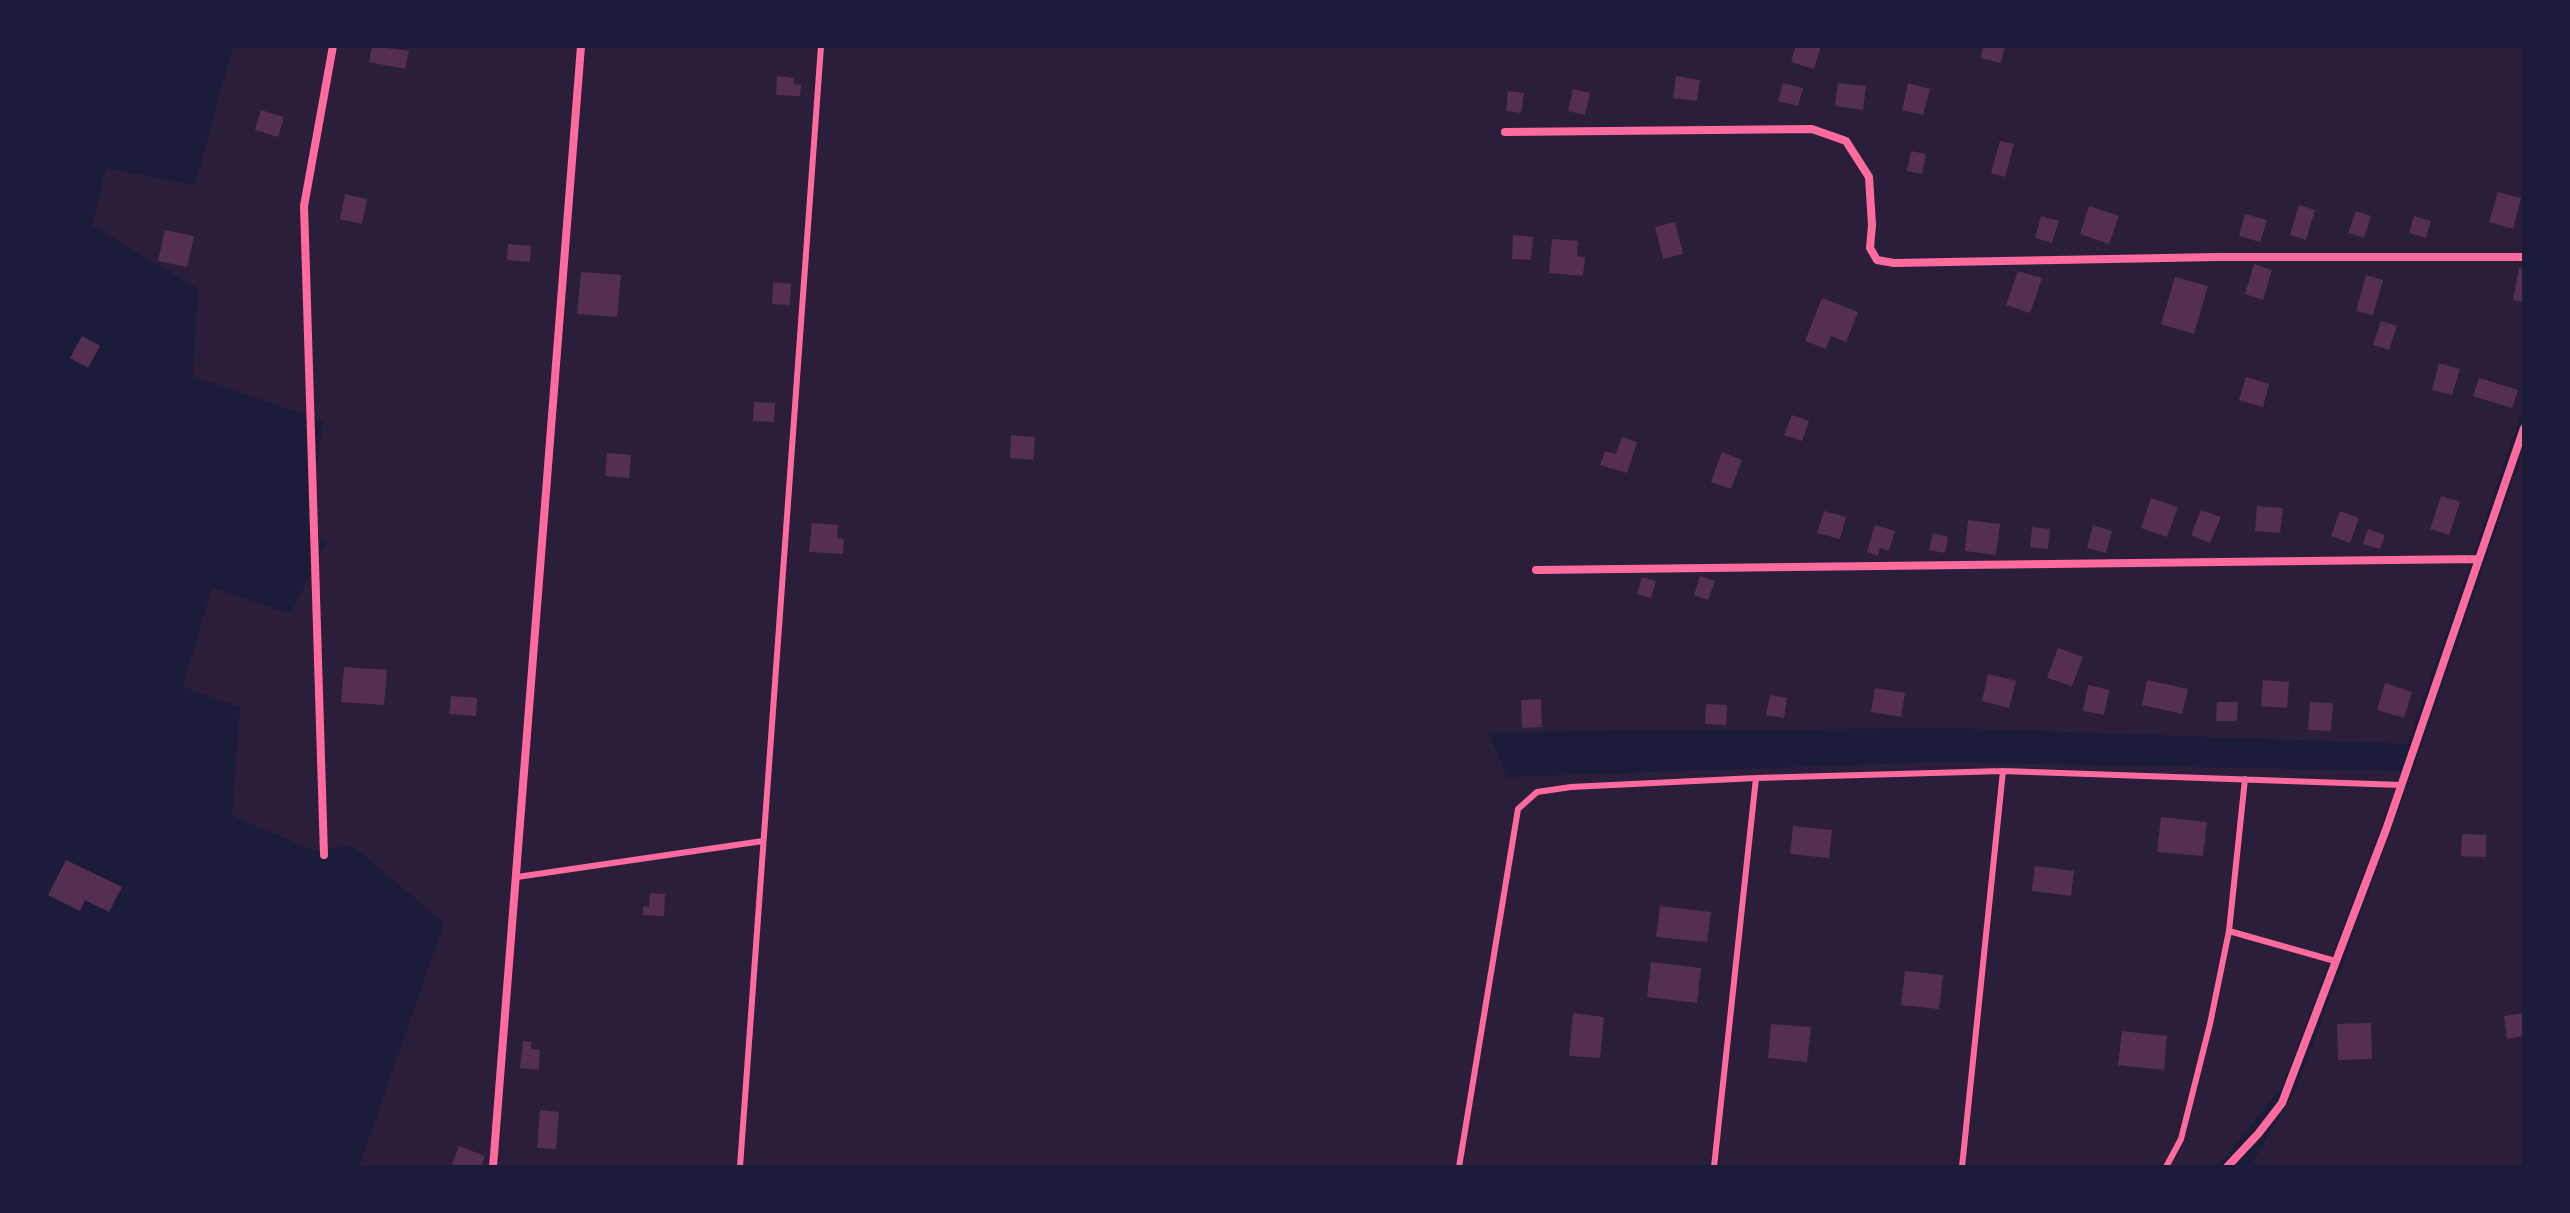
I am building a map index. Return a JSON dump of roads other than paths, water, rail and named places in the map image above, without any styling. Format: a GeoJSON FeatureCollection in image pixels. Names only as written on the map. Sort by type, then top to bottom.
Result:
{"type":"FeatureCollection","features":[{"type":"Feature","properties":{"kind":"street"},"geometry":{"type":"LineString","coordinates":[[324,855],[304,206],[333,46]]}},
{"type":"Feature","properties":{"kind":"street"},"geometry":{"type":"LineString","coordinates":[[493,1167],[581,46]]}},
{"type":"Feature","properties":{"kind":"street"},"geometry":{"type":"LineString","coordinates":[[1505,132],[1812,129],[1846,141],[1869,177],[1870,248],[1877,260],[1894,263],[2218,257],[2524,257]]}},
{"type":"Feature","properties":{"kind":"street"},"geometry":{"type":"LineString","coordinates":[[2227,1167],[2282,1103],[2401,785],[2523,432]]}},
{"type":"Feature","properties":{"kind":"street"},"geometry":{"type":"LineString","coordinates":[[1536,570],[2477,559]]}},
{"type":"Feature","properties":{"kind":"lane"},"geometry":{"type":"LineString","coordinates":[[740,1167],[821,46]]}},
{"type":"Feature","properties":{"kind":"lane"},"geometry":{"type":"LineString","coordinates":[[1459,1167],[1518,809],[1537,792],[1571,787],[1756,778],[2003,771],[2401,785]]}},
{"type":"Feature","properties":{"kind":"lane"},"geometry":{"type":"LineString","coordinates":[[1962,1167],[2003,771]]}},
{"type":"Feature","properties":{"kind":"lane"},"geometry":{"type":"LineString","coordinates":[[1714,1167],[1756,778]]}},
{"type":"Feature","properties":{"kind":"lane"},"geometry":{"type":"LineString","coordinates":[[2166,1167],[2181,1139],[2229,931],[2245,779]]}},
{"type":"Feature","properties":{"kind":"lane"},"geometry":{"type":"LineString","coordinates":[[517,877],[763,841]]}},
{"type":"Feature","properties":{"kind":"lane"},"geometry":{"type":"LineString","coordinates":[[2229,931],[2335,961]]}}]}
